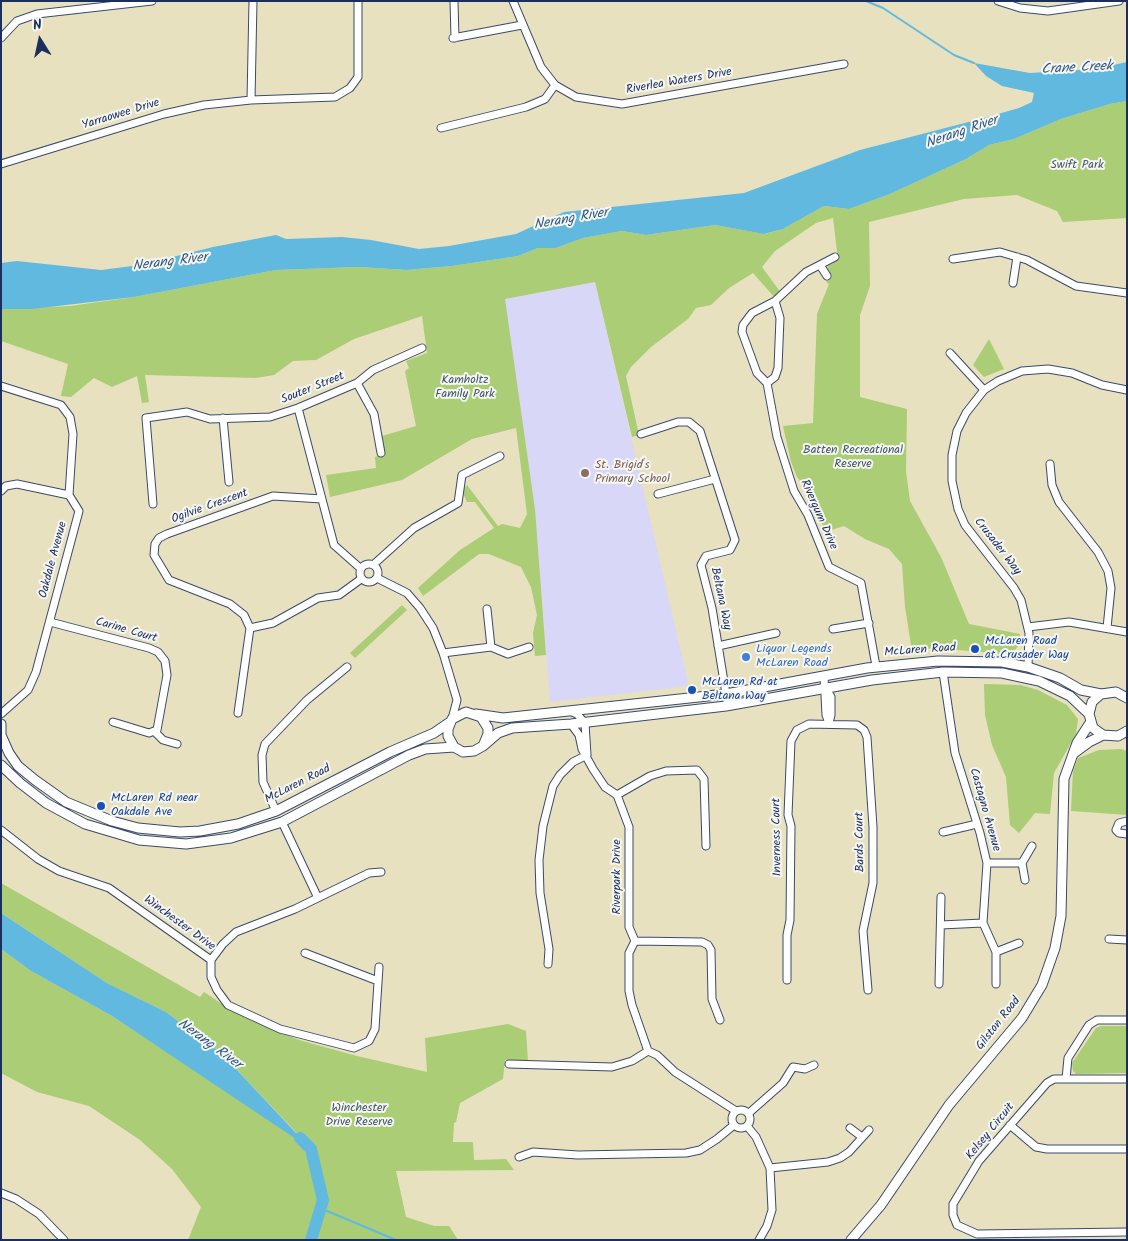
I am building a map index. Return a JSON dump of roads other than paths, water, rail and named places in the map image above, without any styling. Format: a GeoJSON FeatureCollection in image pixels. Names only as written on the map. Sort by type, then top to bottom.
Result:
{"type":"FeatureCollection","features":[{"type":"Feature","properties":{"kind":"main road","name":"McLaren Road"},"geometry":{"type":"LineString","coordinates":[[474,713],[503,718],[726,694],[876,666],[938,661],[1002,662],[1028,667],[1060,678],[1081,690],[1101,694],[1111,692],[1125,695]]}},
{"type":"Feature","properties":{"kind":"main road","name":"McLaren Road"},"geometry":{"type":"LineString","coordinates":[[483,746],[498,733],[512,728],[585,723],[728,706],[890,677],[943,672],[993,672],[1039,681],[1070,696],[1090,718],[1093,728],[1103,736]]}},
{"type":"Feature","properties":{"kind":"main road","name":"Gilston Road"},"geometry":{"type":"LineString","coordinates":[[851,1240],[881,1205],[949,1105],[1022,1018],[1046,976],[1055,948],[1060,916],[1063,790],[1066,768],[1090,718],[1092,702],[1101,694]]}},
{"type":"Feature","properties":{"kind":"main road"},"geometry":{"type":"LineString","coordinates":[[462,713],[474,713],[481,717],[488,728],[483,746],[468,752],[454,747],[448,736],[451,720],[462,713]]}},
{"type":"Feature","properties":{"kind":"main road","name":"McLaren Road"},"geometry":{"type":"LineString","coordinates":[[1,736],[18,766],[34,780],[66,802],[112,822],[161,831],[200,831],[238,824],[276,811],[390,752],[434,733],[451,720]]}},
{"type":"Feature","properties":{"kind":"main road"},"geometry":{"type":"LineString","coordinates":[[1,724],[1,736]]}},
{"type":"Feature","properties":{"kind":"main road"},"geometry":{"type":"LineString","coordinates":[[1072,754],[1089,742],[1103,736],[1122,738],[1127,731]]}},
{"type":"Feature","properties":{"kind":"main road","name":"McLaren Road"},"geometry":{"type":"LineString","coordinates":[[1,765],[20,783],[61,812],[108,832],[139,840],[166,843],[208,842],[256,831],[282,822],[409,755],[425,749],[454,747]]}},
{"type":"Feature","properties":{"kind":"street"},"geometry":{"type":"LineString","coordinates":[[1,38],[17,21],[37,14],[152,1]]}},
{"type":"Feature","properties":{"kind":"street"},"geometry":{"type":"LineString","coordinates":[[251,100],[252,1]]}},
{"type":"Feature","properties":{"kind":"street","name":"Yarraowee Drive"},"geometry":{"type":"LineString","coordinates":[[1,164],[164,114],[204,105],[251,100],[334,97],[350,88],[358,77],[358,1]]}},
{"type":"Feature","properties":{"kind":"street"},"geometry":{"type":"LineString","coordinates":[[454,1],[454,38],[522,25]]}},
{"type":"Feature","properties":{"kind":"street","name":"Riverlea Waters Drive"},"geometry":{"type":"LineString","coordinates":[[513,1],[541,67],[556,85],[576,97],[622,104],[844,64]]}},
{"type":"Feature","properties":{"kind":"street"},"geometry":{"type":"LineString","coordinates":[[998,1],[1020,8],[1059,9],[1119,1]]}},
{"type":"Feature","properties":{"kind":"street"},"geometry":{"type":"LineString","coordinates":[[1058,1],[1059,9]]}},
{"type":"Feature","properties":{"kind":"street"},"geometry":{"type":"LineString","coordinates":[[441,128],[526,107],[545,99],[556,85]]}},
{"type":"Feature","properties":{"kind":"street"},"geometry":{"type":"LineString","coordinates":[[953,259],[1000,252],[1017,257],[1076,286],[1127,293]]}},
{"type":"Feature","properties":{"kind":"street","name":"Rivergum Drive"},"geometry":{"type":"LineString","coordinates":[[835,257],[806,272],[775,301],[752,313],[743,325],[742,332],[757,372],[766,384],[777,437],[794,491],[808,515],[829,567],[861,583],[876,666]]}},
{"type":"Feature","properties":{"kind":"street"},"geometry":{"type":"LineString","coordinates":[[1012,283],[1017,257]]}},
{"type":"Feature","properties":{"kind":"street"},"geometry":{"type":"LineString","coordinates":[[820,265],[827,276]]}},
{"type":"Feature","properties":{"kind":"street"},"geometry":{"type":"LineString","coordinates":[[766,384],[775,377],[778,368],[780,318],[775,301]]}},
{"type":"Feature","properties":{"kind":"street","name":"Souter Street"},"geometry":{"type":"LineString","coordinates":[[153,504],[146,418],[187,412],[210,419],[270,417],[298,408],[357,383],[373,370],[422,348]]}},
{"type":"Feature","properties":{"kind":"street"},"geometry":{"type":"LineString","coordinates":[[950,353],[984,390]]}},
{"type":"Feature","properties":{"kind":"street","name":"Crusader Way"},"geometry":{"type":"LineString","coordinates":[[1028,667],[1028,627],[1025,612],[1017,594],[965,525],[954,494],[952,455],[957,431],[966,412],[984,390],[998,381],[1022,371],[1048,368],[1072,373],[1102,385],[1127,390]]}},
{"type":"Feature","properties":{"kind":"street"},"geometry":{"type":"LineString","coordinates":[[357,383],[374,414],[381,453]]}},
{"type":"Feature","properties":{"kind":"street","name":"Oakdale Avenue"},"geometry":{"type":"LineString","coordinates":[[1,386],[61,405],[70,417],[73,434],[70,495],[79,511],[36,672],[28,690],[1,714]]}},
{"type":"Feature","properties":{"kind":"street"},"geometry":{"type":"LineString","coordinates":[[298,408],[334,545],[360,568],[361,579]]}},
{"type":"Feature","properties":{"kind":"street"},"geometry":{"type":"LineString","coordinates":[[223,418],[229,482]]}},
{"type":"Feature","properties":{"kind":"street","name":"Beltana Way"},"geometry":{"type":"LineString","coordinates":[[641,434],[678,422],[689,422],[700,431],[735,540],[730,550],[706,556],[701,565],[712,608],[728,706]]}},
{"type":"Feature","properties":{"kind":"street"},"geometry":{"type":"LineString","coordinates":[[373,565],[414,528],[458,503],[462,475],[500,456]]}},
{"type":"Feature","properties":{"kind":"street"},"geometry":{"type":"LineString","coordinates":[[1050,464],[1052,484],[1059,502],[1098,552],[1108,571],[1111,588],[1107,628]]}},
{"type":"Feature","properties":{"kind":"street"},"geometry":{"type":"LineString","coordinates":[[658,494],[715,479]]}},
{"type":"Feature","properties":{"kind":"street"},"geometry":{"type":"LineString","coordinates":[[1,491],[6,486],[17,484],[70,495]]}},
{"type":"Feature","properties":{"kind":"street","name":"Ogilvie Crescent"},"geometry":{"type":"LineString","coordinates":[[250,628],[244,615],[230,604],[169,580],[154,555],[155,544],[159,538],[273,496],[322,499]]}},
{"type":"Feature","properties":{"kind":"street"},"geometry":{"type":"LineString","coordinates":[[360,568],[366,564],[373,565],[378,570],[377,578]]}},
{"type":"Feature","properties":{"kind":"street"},"geometry":{"type":"LineString","coordinates":[[361,579],[369,583],[377,578]]}},
{"type":"Feature","properties":{"kind":"street"},"geometry":{"type":"LineString","coordinates":[[377,578],[407,593],[433,628],[444,653],[457,700],[451,720]]}},
{"type":"Feature","properties":{"kind":"street"},"geometry":{"type":"LineString","coordinates":[[238,713],[250,628],[273,623],[318,598],[338,595],[361,579]]}},
{"type":"Feature","properties":{"kind":"street"},"geometry":{"type":"LineString","coordinates":[[487,608],[491,647]]}},
{"type":"Feature","properties":{"kind":"street","name":"Carine Court"},"geometry":{"type":"LineString","coordinates":[[50,622],[158,652],[165,661],[167,675],[159,726],[155,732]]}},
{"type":"Feature","properties":{"kind":"street"},"geometry":{"type":"LineString","coordinates":[[1028,627],[1070,622],[1127,632]]}},
{"type":"Feature","properties":{"kind":"street"},"geometry":{"type":"LineString","coordinates":[[833,629],[869,623]]}},
{"type":"Feature","properties":{"kind":"street"},"geometry":{"type":"LineString","coordinates":[[718,646],[776,633]]}},
{"type":"Feature","properties":{"kind":"street"},"geometry":{"type":"LineString","coordinates":[[444,653],[491,647],[508,654],[528,647]]}},
{"type":"Feature","properties":{"kind":"street"},"geometry":{"type":"LineString","coordinates":[[276,811],[264,782],[262,756],[265,744],[307,700],[347,667]]}},
{"type":"Feature","properties":{"kind":"street","name":"Castagno Avenue"},"geometry":{"type":"LineString","coordinates":[[943,672],[955,753],[977,824],[986,863],[983,923],[996,952],[996,984]]}},
{"type":"Feature","properties":{"kind":"street"},"geometry":{"type":"LineString","coordinates":[[824,676],[826,688],[831,697],[832,715],[829,723]]}},
{"type":"Feature","properties":{"kind":"street"},"geometry":{"type":"LineString","coordinates":[[457,700],[474,713]]}},
{"type":"Feature","properties":{"kind":"street"},"geometry":{"type":"LineString","coordinates":[[570,711],[577,714],[585,723]]}},
{"type":"Feature","properties":{"kind":"street"},"geometry":{"type":"LineString","coordinates":[[113,722],[149,733],[155,732],[163,740],[177,744]]}},
{"type":"Feature","properties":{"kind":"street","name":"Riverpark Drive"},"geometry":{"type":"LineString","coordinates":[[585,723],[586,755]]}},
{"type":"Feature","properties":{"kind":"street","name":"Inverness Court"},"geometry":{"type":"LineString","coordinates":[[787,980],[787,935],[790,920],[790,826],[788,805],[791,741],[794,734],[801,727],[829,723]]}},
{"type":"Feature","properties":{"kind":"street","name":"Bards Court"},"geometry":{"type":"LineString","coordinates":[[829,723],[857,725],[864,730],[867,737],[873,827],[873,883],[864,931],[868,990]]}},
{"type":"Feature","properties":{"kind":"street","name":"Riverpark Drive"},"geometry":{"type":"LineString","coordinates":[[571,724],[579,735],[586,755],[605,787],[617,795],[630,832],[629,927],[634,941],[630,953],[630,999],[648,1052]]}},
{"type":"Feature","properties":{"kind":"street"},"geometry":{"type":"LineString","coordinates":[[548,964],[549,950],[540,893],[539,860],[543,826],[553,786],[560,775],[573,762],[586,755]]}},
{"type":"Feature","properties":{"kind":"street"},"geometry":{"type":"LineString","coordinates":[[617,795],[638,781],[656,774],[689,769],[700,772],[704,782],[706,846]]}},
{"type":"Feature","properties":{"kind":"street"},"geometry":{"type":"LineString","coordinates":[[1127,821],[1119,823],[1116,830],[1119,833],[1127,834]]}},
{"type":"Feature","properties":{"kind":"street"},"geometry":{"type":"LineString","coordinates":[[282,822],[318,898]]}},
{"type":"Feature","properties":{"kind":"street"},"geometry":{"type":"LineString","coordinates":[[942,832],[977,824]]}},
{"type":"Feature","properties":{"kind":"street","name":"Winchester Drive"},"geometry":{"type":"LineString","coordinates":[[1,830],[38,859],[59,871],[109,888],[211,960],[211,977],[216,990],[228,1005],[280,1029],[354,1048],[369,1041],[375,1029],[379,967]]}},
{"type":"Feature","properties":{"kind":"street"},"geometry":{"type":"LineString","coordinates":[[1025,880],[1022,862],[1032,846]]}},
{"type":"Feature","properties":{"kind":"street"},"geometry":{"type":"LineString","coordinates":[[986,863],[1022,862]]}},
{"type":"Feature","properties":{"kind":"street"},"geometry":{"type":"LineString","coordinates":[[211,960],[223,944],[236,932],[318,898],[369,873],[381,872]]}},
{"type":"Feature","properties":{"kind":"street"},"geometry":{"type":"LineString","coordinates":[[938,984],[941,897]]}},
{"type":"Feature","properties":{"kind":"street"},"geometry":{"type":"LineString","coordinates":[[941,925],[983,923]]}},
{"type":"Feature","properties":{"kind":"street"},"geometry":{"type":"LineString","coordinates":[[1109,940],[1127,940]]}},
{"type":"Feature","properties":{"kind":"street"},"geometry":{"type":"LineString","coordinates":[[634,941],[702,942],[708,945],[711,950],[712,999],[720,1020]]}},
{"type":"Feature","properties":{"kind":"street"},"geometry":{"type":"LineString","coordinates":[[996,952],[1019,943]]}},
{"type":"Feature","properties":{"kind":"street"},"geometry":{"type":"LineString","coordinates":[[305,952],[378,981]]}},
{"type":"Feature","properties":{"kind":"street"},"geometry":{"type":"LineString","coordinates":[[1066,1079],[1068,1058],[1089,1025],[1097,1020],[1127,1020]]}},
{"type":"Feature","properties":{"kind":"street"},"geometry":{"type":"LineString","coordinates":[[509,1064],[612,1067],[632,1061],[648,1052],[655,1054],[675,1072],[736,1111],[744,1110],[749,1113],[751,1118],[747,1126],[739,1128],[734,1125],[732,1118],[736,1111]]}},
{"type":"Feature","properties":{"kind":"street"},"geometry":{"type":"LineString","coordinates":[[749,1113],[783,1083],[794,1068],[805,1069],[814,1065]]}},
{"type":"Feature","properties":{"kind":"street","name":"Kelsey Circuit"},"geometry":{"type":"LineString","coordinates":[[1127,1079],[1054,1079],[1047,1083],[979,1162],[953,1204],[953,1215],[957,1225],[976,1234],[1127,1232]]}},
{"type":"Feature","properties":{"kind":"street"},"geometry":{"type":"LineString","coordinates":[[519,1157],[533,1152],[578,1155],[686,1153],[700,1150],[734,1125]]}},
{"type":"Feature","properties":{"kind":"street"},"geometry":{"type":"LineString","coordinates":[[1010,1125],[1036,1147],[1047,1149],[1127,1149]]}},
{"type":"Feature","properties":{"kind":"street"},"geometry":{"type":"LineString","coordinates":[[747,1126],[756,1138],[770,1168],[772,1210],[767,1226],[759,1240]]}},
{"type":"Feature","properties":{"kind":"street"},"geometry":{"type":"LineString","coordinates":[[850,1128],[862,1137]]}},
{"type":"Feature","properties":{"kind":"street"},"geometry":{"type":"LineString","coordinates":[[770,1168],[828,1162],[840,1158],[849,1152],[869,1130]]}},
{"type":"Feature","properties":{"kind":"street"},"geometry":{"type":"LineString","coordinates":[[1,1194],[16,1199],[39,1214],[64,1240]]}},
{"type":"Feature","properties":{"kind":"water"},"geometry":{"type":"Polygon","coordinates":[[[1127,62],[1127,101],[1110,104],[1061,119],[1014,139],[989,145],[966,159],[890,194],[849,209],[824,206],[783,229],[764,234],[715,225],[646,235],[622,231],[583,238],[556,248],[538,248],[518,256],[452,266],[406,270],[359,267],[276,270],[134,297],[32,309],[1,309],[1,263],[17,261],[101,270],[140,265],[213,247],[276,235],[286,239],[342,237],[371,240],[419,249],[449,246],[516,234],[564,212],[744,193],[860,150],[984,118],[1019,108],[1032,102],[1034,93],[1002,86],[986,76],[974,63],[1030,73],[1095,69],[1127,62]]]}},
{"type":"Feature","properties":{"kind":"water"},"geometry":{"type":"Polygon","coordinates":[[[1,913],[107,983],[166,1012],[223,1055],[311,1149],[112,1016],[31,971],[1,949],[1,913]]]}},
{"type":"Feature","properties":{"kind":"waterway","name":"Crane Creek"},"geometry":{"type":"LineString","coordinates":[[645,1],[654,1]]}},
{"type":"Feature","properties":{"kind":"waterway","name":"Crane Creek"},"geometry":{"type":"LineString","coordinates":[[866,1],[883,8],[954,55],[974,63]]}},
{"type":"Feature","properties":{"kind":"waterway","name":"Nerang River"},"geometry":{"type":"LineString","coordinates":[[300,1138],[311,1149],[323,1200],[311,1240]]}},
{"type":"Feature","properties":{"kind":"waterway"},"geometry":{"type":"LineString","coordinates":[[320,1208],[396,1240]]}},
{"type":"Feature","properties":{"kind":"place","name":"St. Brigid's Primary School"},"geometry":{"type":"Point","coordinates":[585,473]}},
{"type":"Feature","properties":{"kind":"place","name":"McLaren Road at Crusader Way"},"geometry":{"type":"Point","coordinates":[975,649]}},
{"type":"Feature","properties":{"kind":"place","name":"Liquor Legends McLaren Road"},"geometry":{"type":"Point","coordinates":[746,657]}},
{"type":"Feature","properties":{"kind":"place","name":"McLaren Rd at Beltana Way"},"geometry":{"type":"Point","coordinates":[692,690]}},
{"type":"Feature","properties":{"kind":"place","name":"McLaren Rd near Oakdale Ave"},"geometry":{"type":"Point","coordinates":[101,806]}},
{"type":"Feature","properties":{"kind":"park label","name":"Swift Park"},"geometry":{"type":"Point","coordinates":[1077,166]}},
{"type":"Feature","properties":{"kind":"park label","name":"Kamholtz Family Park"},"geometry":{"type":"Point","coordinates":[465,388]}},
{"type":"Feature","properties":{"kind":"park label","name":"Batten Recreational Reserve"},"geometry":{"type":"Point","coordinates":[853,458]}},
{"type":"Feature","properties":{"kind":"park label","name":"Winchester Drive Reserve"},"geometry":{"type":"Point","coordinates":[359,1116]}}]}
